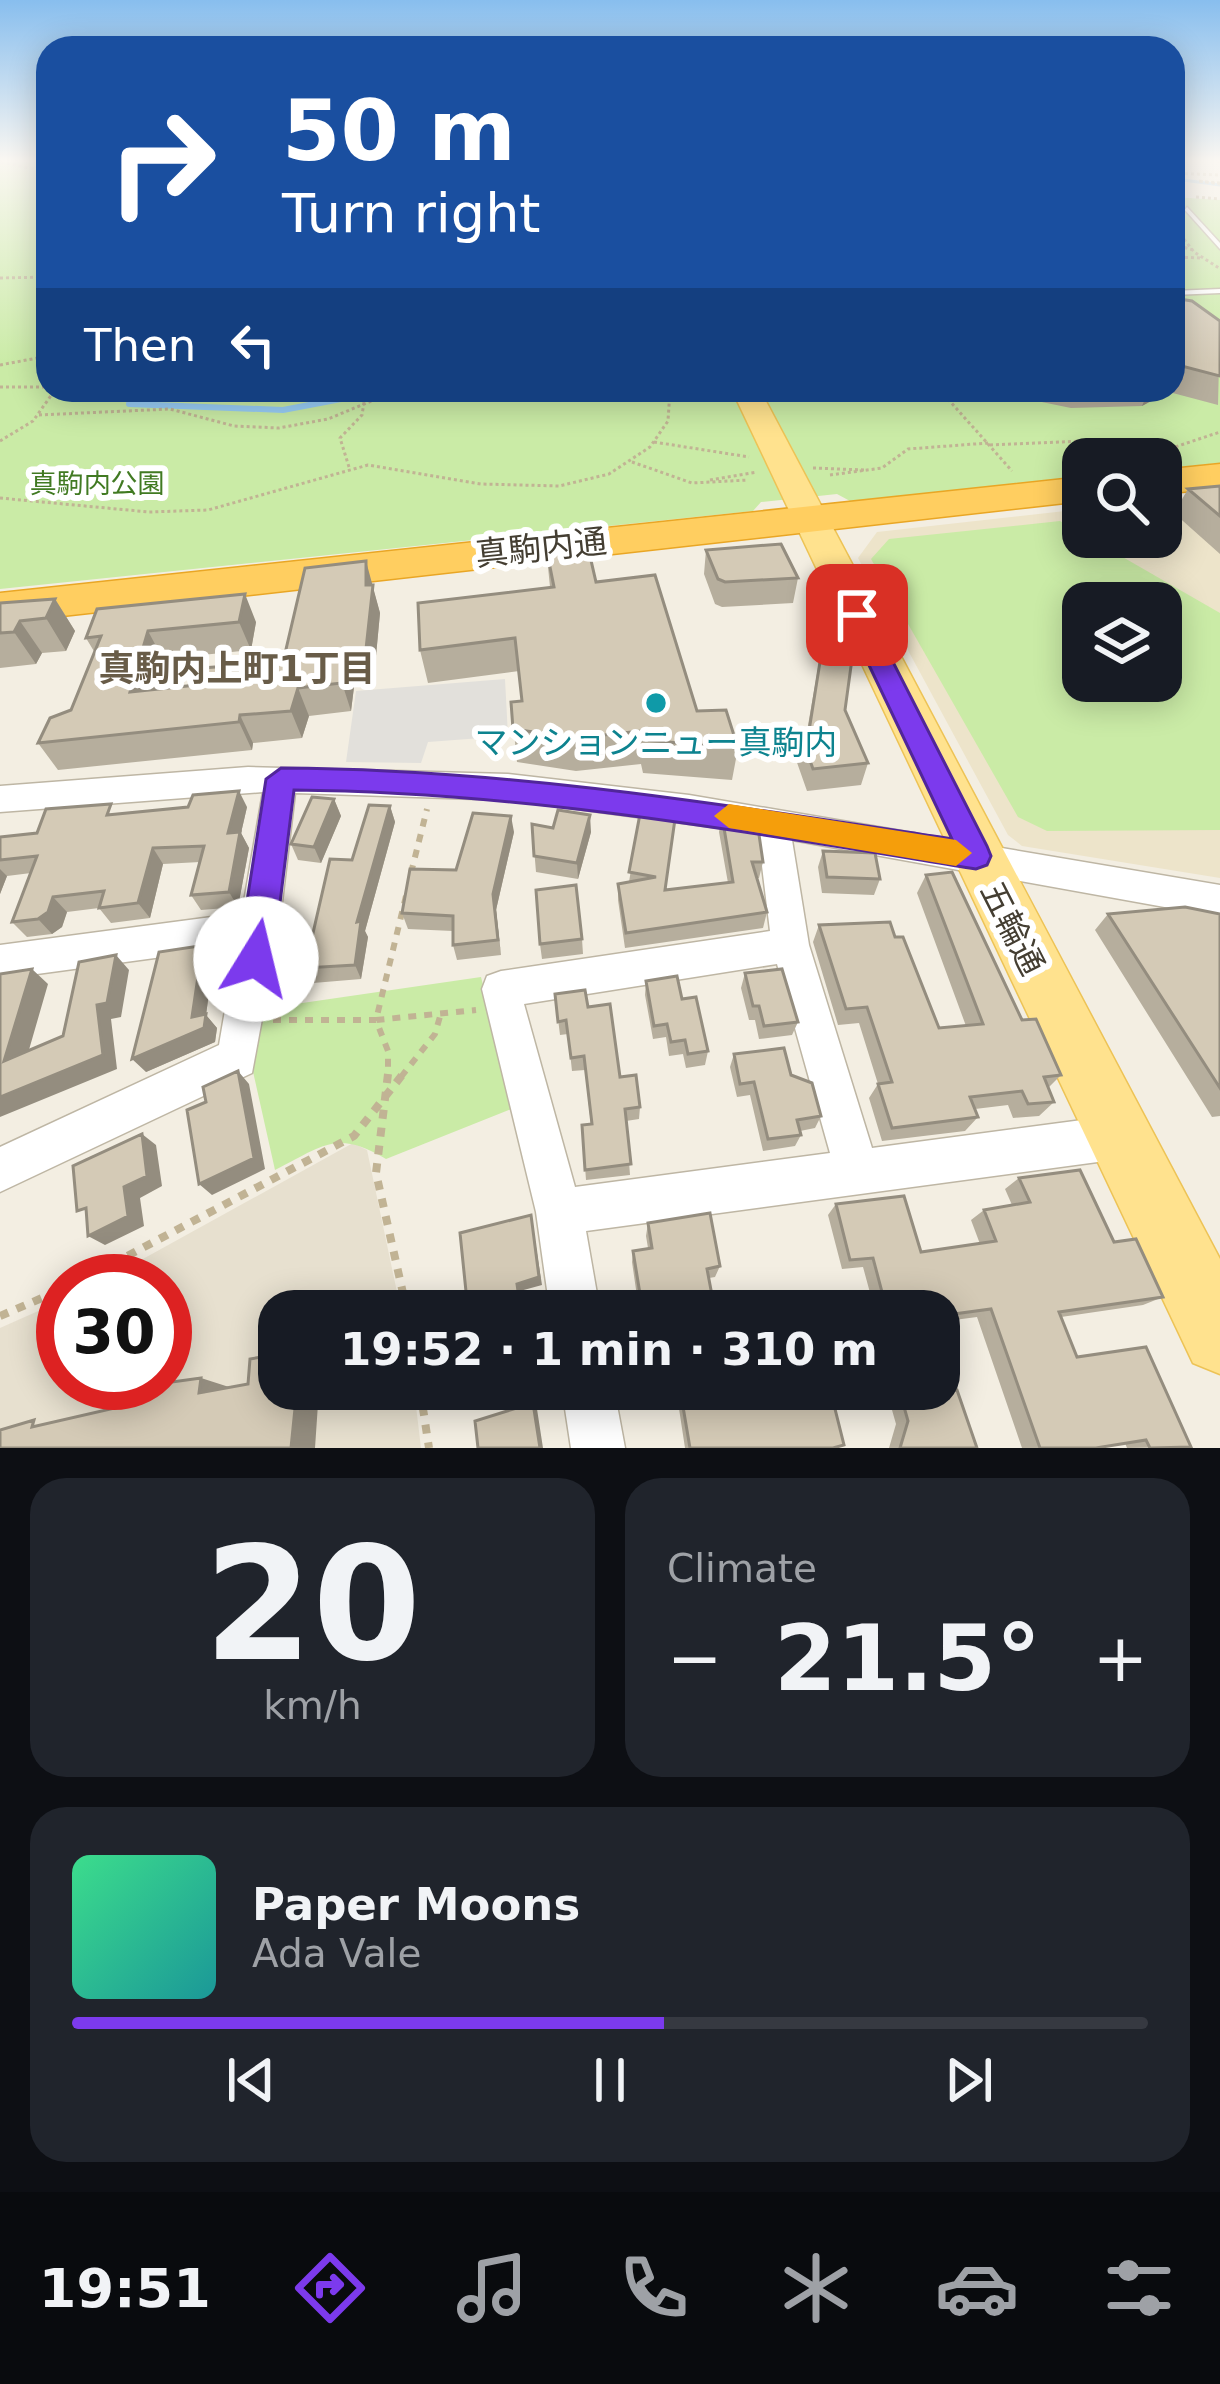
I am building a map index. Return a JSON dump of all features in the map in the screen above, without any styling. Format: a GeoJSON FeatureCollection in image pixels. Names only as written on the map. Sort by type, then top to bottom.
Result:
{"type":"FeatureCollection","features":[{"type":"Feature","properties":{"kind":"highway"},"geometry":{"type":"LineString","coordinates":[[1182,480],[1220,476]]}},
{"type":"Feature","properties":{"kind":"highway","name":"真駒内通"},"geometry":{"type":"LineString","coordinates":[[0,608],[818,487],[1062,489]]}},
{"type":"Feature","properties":{"kind":"main road","name":"五輪通"},"geometry":{"type":"LineString","coordinates":[[755,402],[818,487],[976,856],[1220,1336]]}},
{"type":"Feature","properties":{"kind":"street"},"geometry":{"type":"LineString","coordinates":[[0,799],[281,779],[433,782],[594,796],[976,856],[1220,901]]}},
{"type":"Feature","properties":{"kind":"street"},"geometry":{"type":"LineString","coordinates":[[0,1170],[237,1058],[281,779]]}},
{"type":"Feature","properties":{"kind":"street"},"geometry":{"type":"LineString","coordinates":[[773,824],[790,945],[857,1169]]}},
{"type":"Feature","properties":{"kind":"street"},"geometry":{"type":"LineString","coordinates":[[0,962],[261,927]]}},
{"type":"Feature","properties":{"kind":"street"},"geometry":{"type":"LineString","coordinates":[[572,1290],[559,1212],[501,988],[790,945]]}},
{"type":"Feature","properties":{"kind":"street"},"geometry":{"type":"LineString","coordinates":[[559,1212],[1120,1137]]}},
{"type":"Feature","properties":{"kind":"street"},"geometry":{"type":"LineString","coordinates":[[592,1410],[598,1448]]}},
{"type":"Feature","properties":{"kind":"lane"},"geometry":{"type":"LineString","coordinates":[[1185,293],[1220,292]]}},
{"type":"Feature","properties":{"kind":"path"},"geometry":{"type":"LineString","coordinates":[[1185,241],[1218,265]]}},
{"type":"Feature","properties":{"kind":"path"},"geometry":{"type":"LineString","coordinates":[[1185,248],[1192,250]]}},
{"type":"Feature","properties":{"kind":"path"},"geometry":{"type":"LineString","coordinates":[[1185,257],[1203,258]]}},
{"type":"Feature","properties":{"kind":"path"},"geometry":{"type":"LineString","coordinates":[[0,278],[36,278]]}},
{"type":"Feature","properties":{"kind":"path"},"geometry":{"type":"LineString","coordinates":[[0,364],[36,358]]}},
{"type":"Feature","properties":{"kind":"path"},"geometry":{"type":"LineString","coordinates":[[0,387],[36,387]]}},
{"type":"Feature","properties":{"kind":"path"},"geometry":{"type":"LineString","coordinates":[[0,441],[39,415],[47,402]]}},
{"type":"Feature","properties":{"kind":"path"},"geometry":{"type":"LineString","coordinates":[[39,415],[170,409],[264,428],[306,424],[363,402]]}},
{"type":"Feature","properties":{"kind":"path"},"geometry":{"type":"LineString","coordinates":[[349,466],[340,438],[367,402]]}},
{"type":"Feature","properties":{"kind":"path"},"geometry":{"type":"LineString","coordinates":[[0,498],[160,513],[266,500],[349,466],[396,465],[455,480],[524,486],[594,478],[631,462],[654,442],[672,415],[671,402]]}},
{"type":"Feature","properties":{"kind":"path"},"geometry":{"type":"LineString","coordinates":[[951,402],[1013,472]]}},
{"type":"Feature","properties":{"kind":"path"},"geometry":{"type":"LineString","coordinates":[[818,487],[871,472],[908,449],[1107,440],[1175,447],[1220,432]]}},
{"type":"Feature","properties":{"kind":"path"},"geometry":{"type":"LineString","coordinates":[[654,442],[752,458]]}},
{"type":"Feature","properties":{"kind":"path"},"geometry":{"type":"LineString","coordinates":[[631,462],[706,483],[748,481]]}},
{"type":"Feature","properties":{"kind":"path"},"geometry":{"type":"LineString","coordinates":[[706,483],[721,474],[759,472]]}},
{"type":"Feature","properties":{"kind":"path"},"geometry":{"type":"LineString","coordinates":[[818,487],[871,472]]}},
{"type":"Feature","properties":{"kind":"path"},"geometry":{"type":"LineString","coordinates":[[376,1020],[433,782]]}},
{"type":"Feature","properties":{"kind":"path"},"geometry":{"type":"LineString","coordinates":[[245,1023],[307,1017],[376,1020],[506,1007]]}},
{"type":"Feature","properties":{"kind":"path"},"geometry":{"type":"LineString","coordinates":[[131,1254],[354,1136],[435,1034],[442,1013]]}},
{"type":"Feature","properties":{"kind":"path"},"geometry":{"type":"LineString","coordinates":[[376,1020],[387,1034],[389,1057],[375,1158],[403,1290]]}},
{"type":"Feature","properties":{"kind":"path"},"geometry":{"type":"LineString","coordinates":[[0,1316],[36,1301]]}},
{"type":"Feature","properties":{"kind":"path"},"geometry":{"type":"LineString","coordinates":[[423,1410],[429,1448]]}},
{"type":"Feature","properties":{"kind":"shaded area"},"geometry":{"type":"Polygon","coordinates":[[[1220,493],[1220,878],[1022,846],[1008,835],[858,558],[877,532],[1062,511],[1062,558],[1182,558],[1182,498],[1220,493]]]}},
{"type":"Feature","properties":{"kind":"shaded area"},"geometry":{"type":"Polygon","coordinates":[[[505,679],[508,736],[428,742],[421,763],[346,762],[356,691],[505,679]]]}},
{"type":"Feature","properties":{"kind":"shaded area"},"geometry":{"type":"Polygon","coordinates":[[[353,1143],[367,1150],[397,1290],[258,1290],[258,1410],[416,1410],[421,1448],[0,1448],[0,1328],[36,1312],[36,1410],[192,1410],[192,1254],[152,1254],[353,1143]]]}},
{"type":"Feature","properties":{"kind":"green space","name":"真駒内公園"},"geometry":{"type":"Polygon","coordinates":[[[0,230],[36,230],[36,402],[1185,402],[1185,230],[1220,230],[1220,463],[1182,467],[1182,438],[1062,438],[1062,479],[850,501],[837,494],[761,502],[753,511],[0,589],[0,230]]]}},
{"type":"Feature","properties":{"kind":"green space"},"geometry":{"type":"Polygon","coordinates":[[[1060,521],[1062,558],[1124,558],[1166,582],[1062,582],[1062,702],[1182,702],[1182,591],[1220,613],[1220,830],[1047,831],[1018,817],[871,559],[889,539],[1060,521]]]}},
{"type":"Feature","properties":{"kind":"green space"},"geometry":{"type":"Polygon","coordinates":[[[481,977],[514,1108],[386,1159],[354,1145],[330,1144],[275,1170],[252,1067],[261,1009],[481,977]]]}},
{"type":"Feature","properties":{"kind":"building"},"geometry":{"type":"Polygon","coordinates":[[[1185,300],[1220,321],[1220,376],[1185,367],[1185,300]]]}},
{"type":"Feature","properties":{"kind":"building"},"geometry":{"type":"Polygon","coordinates":[[[1220,486],[1220,516],[1188,489],[1220,486]]]}},
{"type":"Feature","properties":{"kind":"building"},"geometry":{"type":"Polygon","coordinates":[[[587,543],[596,582],[655,575],[697,711],[726,710],[738,748],[645,740],[643,731],[574,738],[513,729],[511,702],[522,701],[515,638],[420,650],[418,603],[554,587],[546,547],[587,543]]]}},
{"type":"Feature","properties":{"kind":"building"},"geometry":{"type":"Polygon","coordinates":[[[781,544],[798,578],[725,582],[718,579],[706,550],[781,544]]]}},
{"type":"Feature","properties":{"kind":"building"},"geometry":{"type":"Polygon","coordinates":[[[366,561],[366,585],[373,585],[366,649],[347,651],[342,683],[298,688],[291,711],[240,715],[239,722],[38,743],[50,718],[71,710],[101,636],[86,638],[97,609],[245,594],[239,622],[148,631],[130,692],[196,685],[202,668],[283,662],[305,568],[366,561]]]}},
{"type":"Feature","properties":{"kind":"building"},"geometry":{"type":"Polygon","coordinates":[[[55,599],[46,618],[20,621],[14,632],[0,633],[0,603],[55,599]]]}},
{"type":"Feature","properties":{"kind":"building"},"geometry":{"type":"Polygon","coordinates":[[[830,599],[847,636],[855,637],[845,710],[868,763],[813,769],[800,732],[809,731],[830,599]]]}},
{"type":"Feature","properties":{"kind":"building"},"geometry":{"type":"Polygon","coordinates":[[[239,791],[228,833],[240,832],[229,892],[191,895],[204,846],[153,848],[138,903],[99,908],[104,891],[53,897],[48,912],[38,919],[12,922],[37,856],[0,860],[0,837],[37,833],[46,809],[111,804],[107,815],[188,807],[193,795],[239,791]]]}},
{"type":"Feature","properties":{"kind":"building"},"geometry":{"type":"Polygon","coordinates":[[[312,797],[334,799],[314,847],[291,844],[312,797]]]}},
{"type":"Feature","properties":{"kind":"building"},"geometry":{"type":"Polygon","coordinates":[[[369,805],[390,806],[357,922],[361,921],[355,965],[305,968],[330,859],[352,860],[369,805]]]}},
{"type":"Feature","properties":{"kind":"building"},"geometry":{"type":"Polygon","coordinates":[[[558,810],[590,815],[577,863],[534,856],[532,824],[553,828],[558,810]]]}},
{"type":"Feature","properties":{"kind":"building"},"geometry":{"type":"Polygon","coordinates":[[[473,813],[511,816],[493,894],[498,940],[453,945],[453,916],[402,913],[410,869],[456,870],[473,813]]]}},
{"type":"Feature","properties":{"kind":"building"},"geometry":{"type":"Polygon","coordinates":[[[640,814],[675,819],[665,890],[733,882],[722,816],[757,821],[763,862],[752,862],[767,912],[626,933],[618,884],[656,877],[629,872],[640,814]]]}},
{"type":"Feature","properties":{"kind":"building"},"geometry":{"type":"Polygon","coordinates":[[[823,851],[875,853],[880,879],[827,877],[823,851]]]}},
{"type":"Feature","properties":{"kind":"building"},"geometry":{"type":"Polygon","coordinates":[[[952,872],[1022,1020],[1036,1019],[1061,1075],[1044,1077],[1054,1102],[1028,1104],[1022,1091],[970,1097],[978,1117],[892,1128],[878,1084],[892,1082],[867,1007],[846,1009],[819,925],[890,922],[895,937],[903,937],[939,1028],[983,1024],[926,875],[952,872]]]}},
{"type":"Feature","properties":{"kind":"building"},"geometry":{"type":"Polygon","coordinates":[[[576,885],[582,939],[540,944],[536,890],[576,885]]]}},
{"type":"Feature","properties":{"kind":"building"},"geometry":{"type":"Polygon","coordinates":[[[1185,907],[1220,914],[1220,1088],[1108,914],[1185,907]]]}},
{"type":"Feature","properties":{"kind":"building"},"geometry":{"type":"Polygon","coordinates":[[[219,943],[215,968],[199,970],[192,1017],[206,1014],[204,1028],[132,1059],[159,952],[219,943]]]}},
{"type":"Feature","properties":{"kind":"building"},"geometry":{"type":"Polygon","coordinates":[[[116,955],[107,1003],[97,1005],[103,1055],[0,1097],[0,974],[32,969],[4,1061],[63,1036],[79,962],[116,955]]]}},
{"type":"Feature","properties":{"kind":"building"},"geometry":{"type":"Polygon","coordinates":[[[782,969],[798,1022],[764,1026],[759,1006],[753,1006],[745,973],[782,969]]]}},
{"type":"Feature","properties":{"kind":"building"},"geometry":{"type":"Polygon","coordinates":[[[677,976],[682,999],[696,997],[708,1051],[688,1054],[685,1040],[671,1042],[667,1024],[654,1026],[646,981],[677,976]]]}},
{"type":"Feature","properties":{"kind":"building"},"geometry":{"type":"Polygon","coordinates":[[[585,990],[588,1007],[610,1004],[620,1077],[636,1075],[640,1107],[625,1109],[631,1164],[585,1170],[582,1125],[592,1124],[584,1056],[571,1058],[566,1020],[558,1022],[555,994],[585,990]]]}},
{"type":"Feature","properties":{"kind":"building"},"geometry":{"type":"Polygon","coordinates":[[[784,1048],[791,1075],[812,1083],[821,1116],[797,1120],[801,1135],[768,1139],[754,1082],[740,1084],[734,1054],[784,1048]]]}},
{"type":"Feature","properties":{"kind":"building"},"geometry":{"type":"Polygon","coordinates":[[[238,1071],[254,1158],[199,1184],[187,1110],[206,1102],[203,1087],[238,1071]]]}},
{"type":"Feature","properties":{"kind":"building"},"geometry":{"type":"Polygon","coordinates":[[[142,1134],[147,1176],[124,1187],[128,1216],[88,1236],[86,1208],[77,1211],[73,1166],[142,1134]]]}},
{"type":"Feature","properties":{"kind":"building"},"geometry":{"type":"Polygon","coordinates":[[[1080,1170],[1114,1242],[1136,1239],[1163,1297],[1059,1312],[1077,1357],[1146,1347],[1191,1447],[1150,1448],[1146,1440],[1096,1448],[1040,1448],[991,1309],[960,1313],[960,1290],[881,1290],[873,1258],[850,1260],[836,1204],[904,1196],[921,1252],[996,1241],[984,1210],[1030,1202],[1019,1178],[1080,1170]]]}},
{"type":"Feature","properties":{"kind":"building"},"geometry":{"type":"Polygon","coordinates":[[[710,1213],[720,1266],[707,1269],[711,1290],[639,1290],[633,1251],[652,1248],[648,1223],[710,1213]]]}},
{"type":"Feature","properties":{"kind":"building"},"geometry":{"type":"Polygon","coordinates":[[[531,1215],[539,1277],[517,1284],[518,1290],[466,1290],[460,1233],[531,1215]]]}},
{"type":"Feature","properties":{"kind":"building"},"geometry":{"type":"Polygon","coordinates":[[[258,1358],[258,1410],[295,1410],[291,1448],[0,1448],[0,1430],[34,1420],[32,1427],[106,1410],[192,1410],[192,1379],[201,1378],[199,1393],[248,1384],[250,1359],[258,1358]]]}},
{"type":"Feature","properties":{"kind":"building"},"geometry":{"type":"Polygon","coordinates":[[[960,1399],[977,1448],[900,1448],[908,1421],[905,1410],[960,1410],[960,1399]]]}},
{"type":"Feature","properties":{"kind":"building"},"geometry":{"type":"Polygon","coordinates":[[[510,1410],[534,1410],[540,1448],[478,1448],[475,1421],[510,1410]]]}},
{"type":"Feature","properties":{"kind":"building"},"geometry":{"type":"Polygon","coordinates":[[[684,1410],[835,1410],[844,1445],[833,1448],[690,1448],[684,1410]]]}},
{"type":"Feature","properties":{"kind":"waterway"},"geometry":{"type":"LineString","coordinates":[[129,404],[283,410],[325,402]]}},
{"type":"Feature","properties":{"kind":"slow traffic"},"geometry":{"type":"LineString","coordinates":[[729,816],[956,853]]}},
{"type":"Feature","properties":{"kind":"place","name":"マンションニュー真駒内"},"geometry":{"type":"Point","coordinates":[656,703]}},
{"type":"Feature","properties":{"kind":"district","name":"真駒内上町1丁目"},"geometry":{"type":"Point","coordinates":[237,668]}},
{"type":"Feature","properties":{"kind":"route"},"geometry":{"type":"LineString","coordinates":[[256,959],[281,779],[398,780],[594,796],[976,856],[857,615]]}}]}
